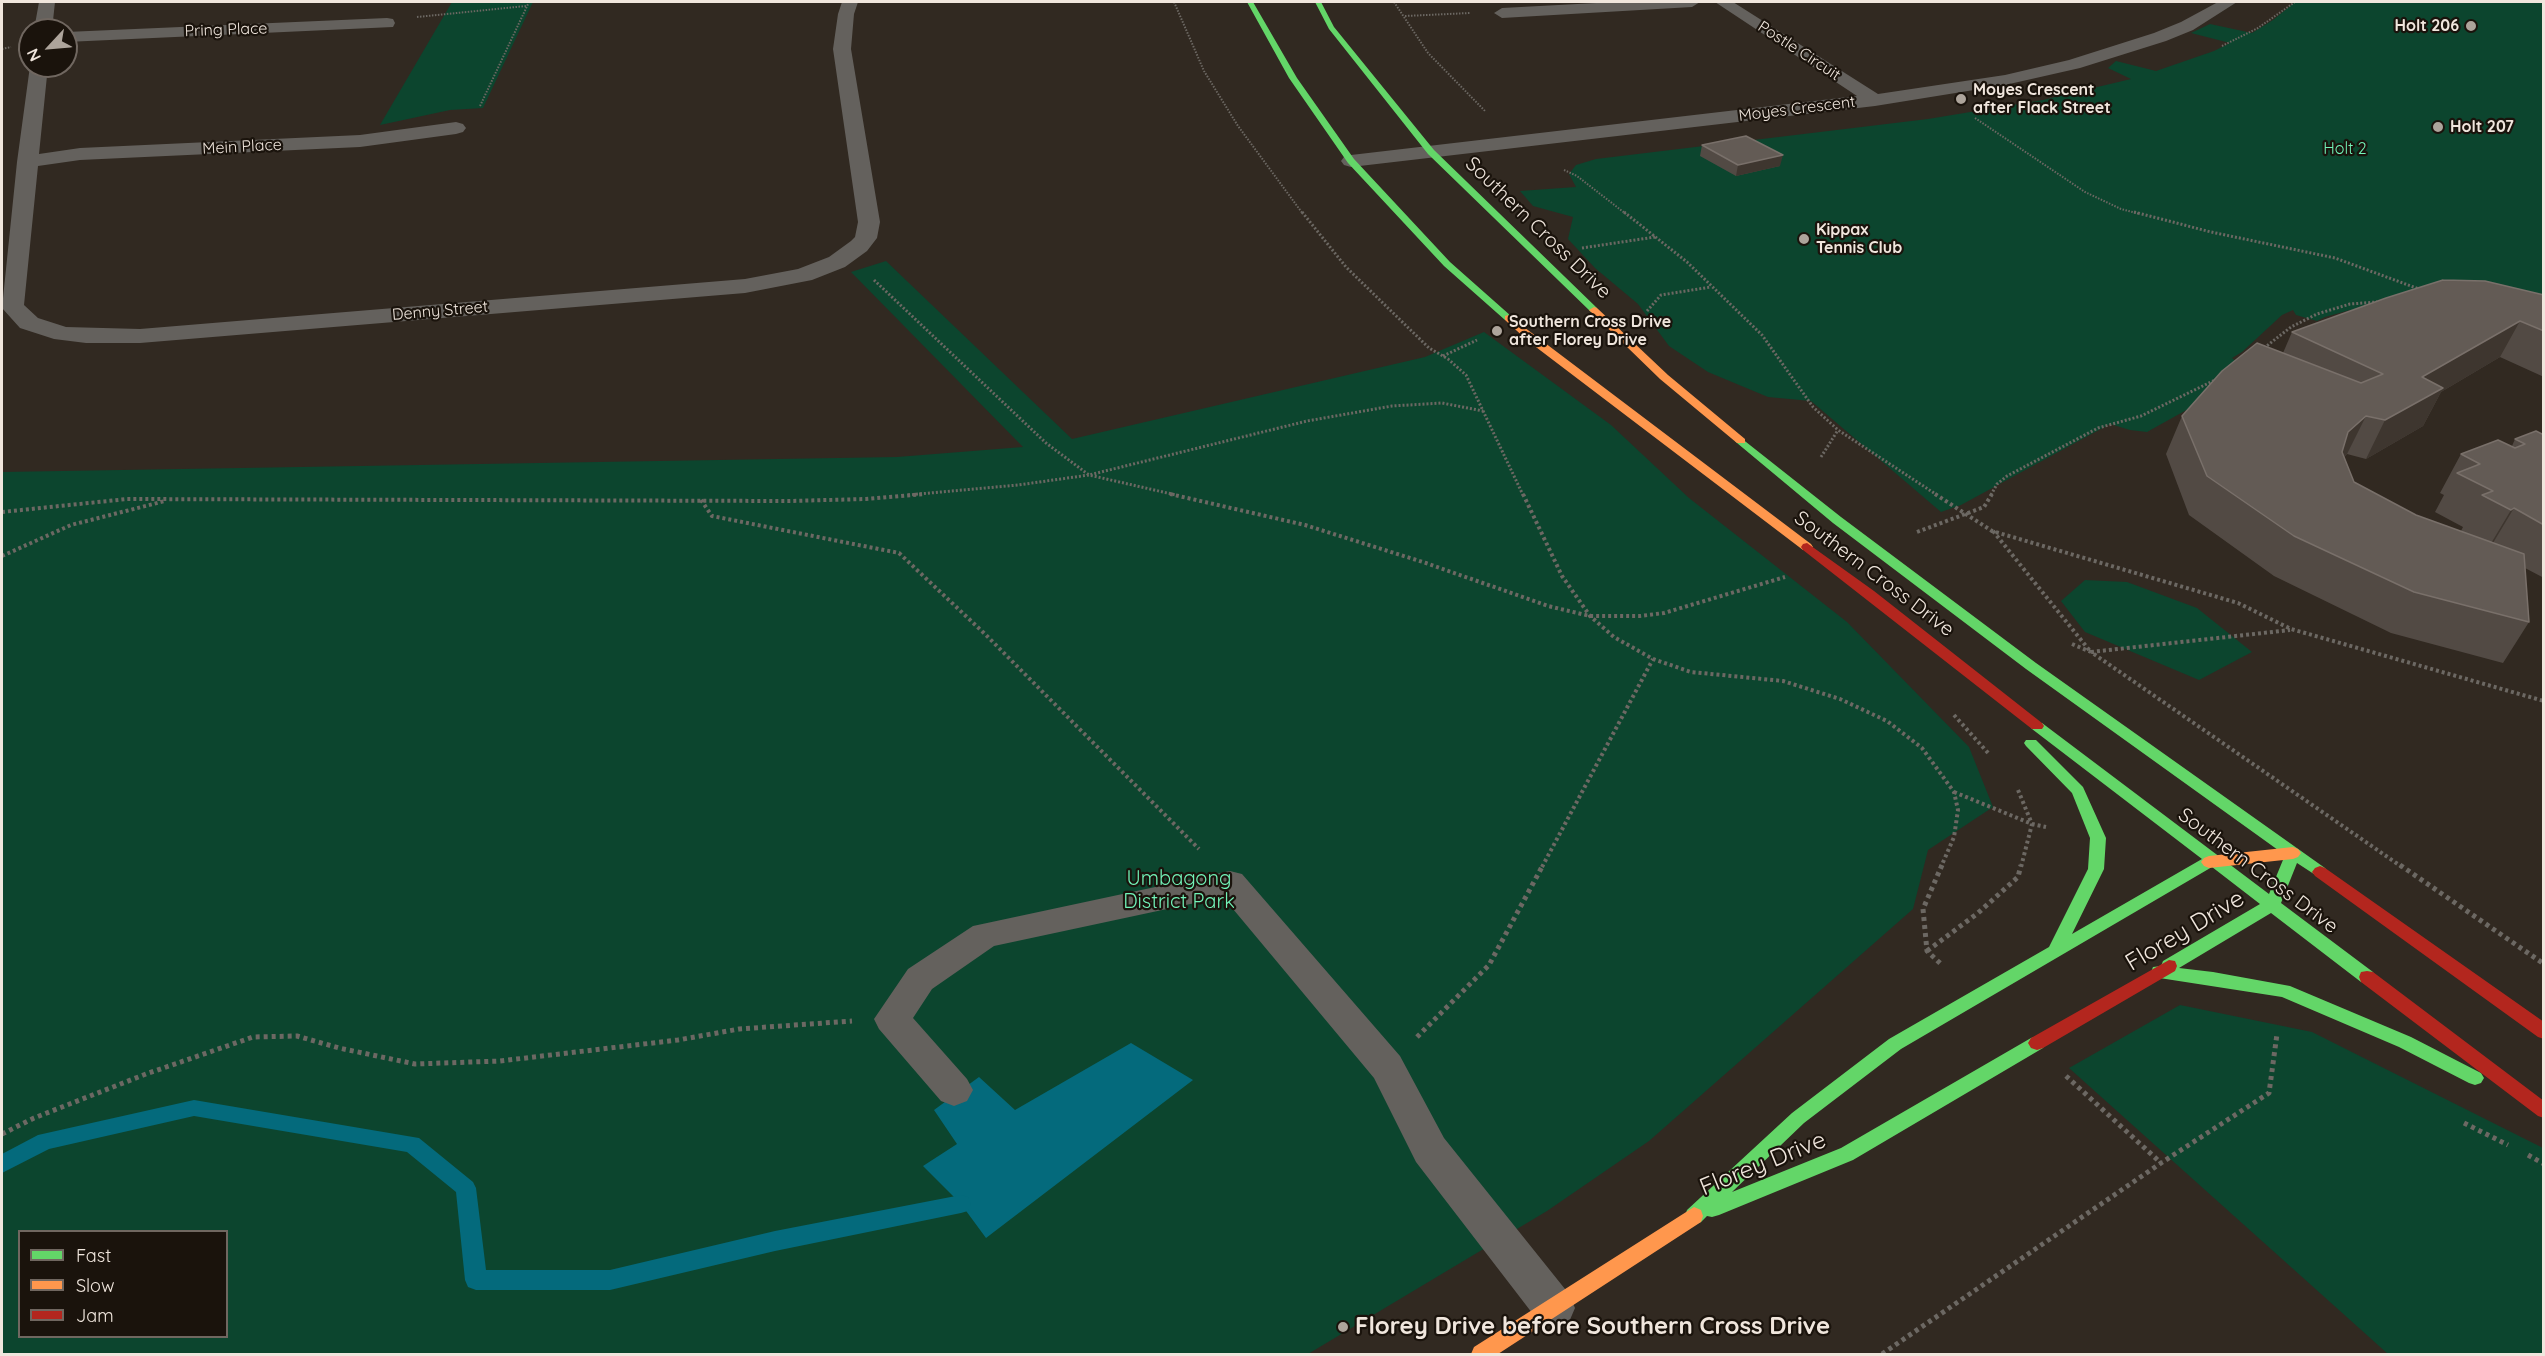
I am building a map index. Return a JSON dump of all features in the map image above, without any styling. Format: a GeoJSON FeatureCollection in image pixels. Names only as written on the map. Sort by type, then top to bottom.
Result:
{"type":"FeatureCollection","features":[{"type":"Feature","properties":{"kind":"main road","name":"Southern Cross Drive"},"geometry":{"type":"LineString","coordinates":[[1250,2],[1293,78],[1351,161],[1447,264],[1532,339],[1870,594],[2090,768],[2544,1111]]}},
{"type":"Feature","properties":{"kind":"main road","name":"Southern Cross Drive"},"geometry":{"type":"LineString","coordinates":[[1317,2],[1331,28],[1431,152],[1664,377],[1837,520],[2031,666],[2544,1032]]}},
{"type":"Feature","properties":{"kind":"main road"},"geometry":{"type":"LineString","coordinates":[[1870,594],[2017,730],[2078,791],[2098,838],[2096,869],[2056,949]]}},
{"type":"Feature","properties":{"kind":"main road","name":"Florey Drive"},"geometry":{"type":"LineString","coordinates":[[1481,1354],[1694,1216],[1798,1118],[1895,1044],[2212,860],[2293,853],[2272,905],[1847,1154],[1694,1216]]}},
{"type":"Feature","properties":{"kind":"main road"},"geometry":{"type":"LineString","coordinates":[[2159,972],[2213,978],[2284,991],[2405,1042],[2544,1111]]}},
{"type":"Feature","properties":{"kind":"street"},"geometry":{"type":"LineString","coordinates":[[45,18],[47,2]]}},
{"type":"Feature","properties":{"kind":"street","name":"Denny Street"},"geometry":{"type":"LineString","coordinates":[[38,78],[12,306],[29,323],[63,333],[86,336],[151,335],[745,286],[804,275],[837,262],[866,238],[870,222],[843,58],[846,14],[850,2]]}},
{"type":"Feature","properties":{"kind":"street"},"geometry":{"type":"LineString","coordinates":[[1502,13],[1692,2]]}},
{"type":"Feature","properties":{"kind":"street","name":"Postle Circuit"},"geometry":{"type":"LineString","coordinates":[[1722,2],[1875,100]]}},
{"type":"Feature","properties":{"kind":"street","name":"Moyes Crescent"},"geometry":{"type":"LineString","coordinates":[[1351,161],[1875,100],[2006,80],[2106,55],[2187,26],[2229,2]]}},
{"type":"Feature","properties":{"kind":"street","name":"Pring Place"},"geometry":{"type":"LineString","coordinates":[[78,36],[387,23]]}},
{"type":"Feature","properties":{"kind":"street","name":"Mein Place"},"geometry":{"type":"LineString","coordinates":[[27,162],[80,154],[360,141],[456,128]]}},
{"type":"Feature","properties":{"kind":"lane"},"geometry":{"type":"LineString","coordinates":[[954,1090],[892,1019],[920,979],[985,934],[1230,883],[1387,1067],[1430,1150],[1554,1308]]}},
{"type":"Feature","properties":{"kind":"path"},"geometry":{"type":"LineString","coordinates":[[456,128],[476,116],[529,2]]}},
{"type":"Feature","properties":{"kind":"path"},"geometry":{"type":"LineString","coordinates":[[1174,2],[1204,70],[1238,126],[1281,187],[1346,267],[1413,333],[1466,375],[1562,576],[1590,616],[1614,637],[1653,659],[1691,672],[1783,681],[1866,710],[1887,721],[1922,748],[1954,792],[1958,810],[1954,837],[1923,909],[1927,951],[1978,913],[2018,877],[2032,824],[2017,787]]}},
{"type":"Feature","properties":{"kind":"path"},"geometry":{"type":"LineString","coordinates":[[1394,2],[1428,53],[1485,111]]}},
{"type":"Feature","properties":{"kind":"path"},"geometry":{"type":"LineString","coordinates":[[387,23],[439,13],[527,6]]}},
{"type":"Feature","properties":{"kind":"path"},"geometry":{"type":"LineString","coordinates":[[1405,16],[1492,11],[1502,13]]}},
{"type":"Feature","properties":{"kind":"path"},"geometry":{"type":"LineString","coordinates":[[1933,92],[2002,134],[2085,192],[2121,209],[2211,232],[2335,258],[2422,290]]}},
{"type":"Feature","properties":{"kind":"path"},"geometry":{"type":"LineString","coordinates":[[1557,167],[1577,176],[1687,262],[1762,335],[1813,407],[1838,430],[1992,531],[2238,603],[2291,629],[2544,701]]}},
{"type":"Feature","properties":{"kind":"path"},"geometry":{"type":"LineString","coordinates":[[1580,248],[1655,237]]}},
{"type":"Feature","properties":{"kind":"path"},"geometry":{"type":"LineString","coordinates":[[848,255],[1046,443],[1089,475],[1305,525],[1426,563],[1548,606],[1590,616],[1640,616],[1664,613],[1792,575]]}},
{"type":"Feature","properties":{"kind":"path"},"geometry":{"type":"LineString","coordinates":[[2262,350],[2291,327],[2317,314],[2350,303],[2384,302]]}},
{"type":"Feature","properties":{"kind":"path"},"geometry":{"type":"LineString","coordinates":[[1915,533],[1984,507],[1997,484],[2007,476],[2098,428],[2141,416],[2202,388],[2222,375]]}},
{"type":"Feature","properties":{"kind":"path"},"geometry":{"type":"LineString","coordinates":[[2,512],[128,499],[866,499],[956,492],[1089,475],[1307,421],[1392,406],[1442,403],[1483,411]]}},
{"type":"Feature","properties":{"kind":"path"},"geometry":{"type":"LineString","coordinates":[[2,556],[71,525],[175,499]]}},
{"type":"Feature","properties":{"kind":"path"},"geometry":{"type":"LineString","coordinates":[[701,500],[712,516],[899,553],[986,635],[1172,820],[1230,883]]}},
{"type":"Feature","properties":{"kind":"path"},"geometry":{"type":"LineString","coordinates":[[1992,531],[2091,652],[2544,964]]}},
{"type":"Feature","properties":{"kind":"path"},"geometry":{"type":"LineString","coordinates":[[2091,652],[2291,629]]}},
{"type":"Feature","properties":{"kind":"path"},"geometry":{"type":"LineString","coordinates":[[1387,1067],[1490,965],[1653,659]]}},
{"type":"Feature","properties":{"kind":"path"},"geometry":{"type":"LineString","coordinates":[[1947,707],[1995,760]]}},
{"type":"Feature","properties":{"kind":"path"},"geometry":{"type":"LineString","coordinates":[[1954,792],[2032,824]]}},
{"type":"Feature","properties":{"kind":"path"},"geometry":{"type":"LineString","coordinates":[[2,1134],[34,1118],[146,1074],[253,1037],[297,1036],[339,1048],[415,1064],[500,1061],[678,1040],[739,1029],[892,1019]]}},
{"type":"Feature","properties":{"kind":"path"},"geometry":{"type":"LineString","coordinates":[[1882,1354],[2161,1163],[2269,1093],[2277,1032]]}},
{"type":"Feature","properties":{"kind":"green space"},"geometry":{"type":"Polygon","coordinates":[[[452,2],[533,2],[483,108],[450,110],[380,125],[452,2]]]}},
{"type":"Feature","properties":{"kind":"green space","name":"Holt 2"},"geometry":{"type":"Polygon","coordinates":[[[2295,2],[2543,2],[2543,331],[2381,308],[2350,310],[2317,321],[2296,315],[2293,310],[2282,315],[2242,352],[2232,358],[2251,374],[2147,432],[2110,424],[1961,505],[1941,512],[1811,401],[1768,397],[1708,372],[1669,346],[1638,304],[1595,268],[1568,239],[1573,217],[1533,206],[1520,191],[1576,187],[1569,174],[1576,165],[1596,159],[1928,119],[2043,100],[2131,79],[2108,68],[2116,61],[2156,71],[2214,51],[2230,43],[2191,33],[2210,24],[2252,33],[2295,2]]]}},
{"type":"Feature","properties":{"kind":"green space","name":"Umbagong District Park"},"geometry":{"type":"Polygon","coordinates":[[[886,261],[1072,439],[1425,357],[1484,332],[1611,425],[1689,498],[1847,622],[1969,747],[1993,807],[1928,850],[1913,909],[1649,1141],[1547,1211],[1308,1354],[2,1354],[2,472],[897,457],[1023,447],[851,272],[886,261]]]}},
{"type":"Feature","properties":{"kind":"green space"},"geometry":{"type":"Polygon","coordinates":[[[2085,580],[2127,582],[2197,608],[2252,652],[2199,680],[2085,632],[2061,601],[2085,580]]]}},
{"type":"Feature","properties":{"kind":"green space"},"geometry":{"type":"Polygon","coordinates":[[[2180,1005],[2312,1032],[2543,1148],[2543,1354],[2388,1354],[2069,1068],[2180,1005]]]}},
{"type":"Feature","properties":{"kind":"water"},"geometry":{"type":"Polygon","coordinates":[[[1131,1043],[1193,1080],[986,1238],[961,1204],[923,1166],[957,1144],[934,1110],[979,1077],[1015,1110],[1131,1043]]]}},
{"type":"Feature","properties":{"kind":"building"},"geometry":{"type":"Polygon","coordinates":[[[1746,136],[1783,155],[1738,165],[1702,145],[1746,136]]]}},
{"type":"Feature","properties":{"kind":"building"},"geometry":{"type":"Polygon","coordinates":[[[2443,280],[2485,281],[2544,295],[2544,331],[2520,321],[2422,377],[2443,388],[2385,420],[2366,416],[2348,432],[2342,452],[2354,482],[2416,515],[2524,554],[2529,622],[2414,592],[2294,536],[2207,476],[2182,416],[2222,371],[2257,343],[2361,383],[2383,374],[2292,332],[2443,280]]]}},
{"type":"Feature","properties":{"kind":"building"},"geometry":{"type":"Polygon","coordinates":[[[2536,431],[2544,435],[2544,525],[2514,508],[2511,510],[2482,495],[2493,491],[2457,473],[2480,464],[2461,454],[2498,440],[2515,448],[2525,444],[2515,439],[2536,431]]]}},
{"type":"Feature","properties":{"kind":"waterway"},"geometry":{"type":"LineString","coordinates":[[2,1164],[45,1141],[194,1108],[412,1144],[466,1188],[476,1280],[610,1280],[775,1241],[961,1204]]}},
{"type":"Feature","properties":{"kind":"traffic: fast"},"geometry":{"type":"LineString","coordinates":[[1250,2],[1293,78],[1351,161],[1447,264],[1508,318]]}},
{"type":"Feature","properties":{"kind":"traffic: fast"},"geometry":{"type":"LineString","coordinates":[[1318,2],[1331,28],[1431,152],[1594,310]]}},
{"type":"Feature","properties":{"kind":"traffic: fast"},"geometry":{"type":"LineString","coordinates":[[1741,441],[1837,520],[2031,666],[2320,872]]}},
{"type":"Feature","properties":{"kind":"traffic: fast"},"geometry":{"type":"LineString","coordinates":[[2037,726],[2367,977]]}},
{"type":"Feature","properties":{"kind":"traffic: fast"},"geometry":{"type":"LineString","coordinates":[[2031,743],[2078,791],[2098,838],[2096,869],[2056,949]]}},
{"type":"Feature","properties":{"kind":"traffic: fast"},"geometry":{"type":"LineString","coordinates":[[2169,966],[2272,905],[2293,853]]}},
{"type":"Feature","properties":{"kind":"traffic: fast"},"geometry":{"type":"LineString","coordinates":[[1694,1216],[1798,1118],[1895,1044],[2209,862]]}},
{"type":"Feature","properties":{"kind":"traffic: fast"},"geometry":{"type":"LineString","coordinates":[[2159,972],[2213,978],[2284,991],[2405,1042],[2475,1078]]}},
{"type":"Feature","properties":{"kind":"traffic: fast"},"geometry":{"type":"LineString","coordinates":[[1712,1209],[1847,1154],[2037,1043]]}},
{"type":"Feature","properties":{"kind":"traffic: slow"},"geometry":{"type":"LineString","coordinates":[[1594,310],[1664,377],[1741,441]]}},
{"type":"Feature","properties":{"kind":"traffic: slow"},"geometry":{"type":"LineString","coordinates":[[1508,318],[1532,339],[1807,547]]}},
{"type":"Feature","properties":{"kind":"traffic: slow"},"geometry":{"type":"LineString","coordinates":[[2209,862],[2293,853]]}},
{"type":"Feature","properties":{"kind":"traffic: slow"},"geometry":{"type":"LineString","coordinates":[[1481,1354],[1694,1216]]}},
{"type":"Feature","properties":{"kind":"traffic: jam"},"geometry":{"type":"LineString","coordinates":[[1807,547],[2037,726]]}},
{"type":"Feature","properties":{"kind":"traffic: jam"},"geometry":{"type":"LineString","coordinates":[[2320,872],[2544,1032]]}},
{"type":"Feature","properties":{"kind":"traffic: jam"},"geometry":{"type":"LineString","coordinates":[[2037,1043],[2169,966]]}},
{"type":"Feature","properties":{"kind":"traffic: jam"},"geometry":{"type":"LineString","coordinates":[[2367,977],[2544,1111]]}},
{"type":"Feature","properties":{"kind":"place","name":"Holt 206"},"geometry":{"type":"Point","coordinates":[2471,26]}},
{"type":"Feature","properties":{"kind":"place","name":"Moyes Crescent after Flack Street"},"geometry":{"type":"Point","coordinates":[1961,99]}},
{"type":"Feature","properties":{"kind":"place","name":"Holt 207"},"geometry":{"type":"Point","coordinates":[2438,127]}},
{"type":"Feature","properties":{"kind":"place","name":"Kippax Tennis Club"},"geometry":{"type":"Point","coordinates":[1804,239]}},
{"type":"Feature","properties":{"kind":"place","name":"Southern Cross Drive after Florey Drive"},"geometry":{"type":"Point","coordinates":[1497,331]}},
{"type":"Feature","properties":{"kind":"place","name":"Florey Drive before Southern Cross Drive"},"geometry":{"type":"Point","coordinates":[1343,1327]}}]}
